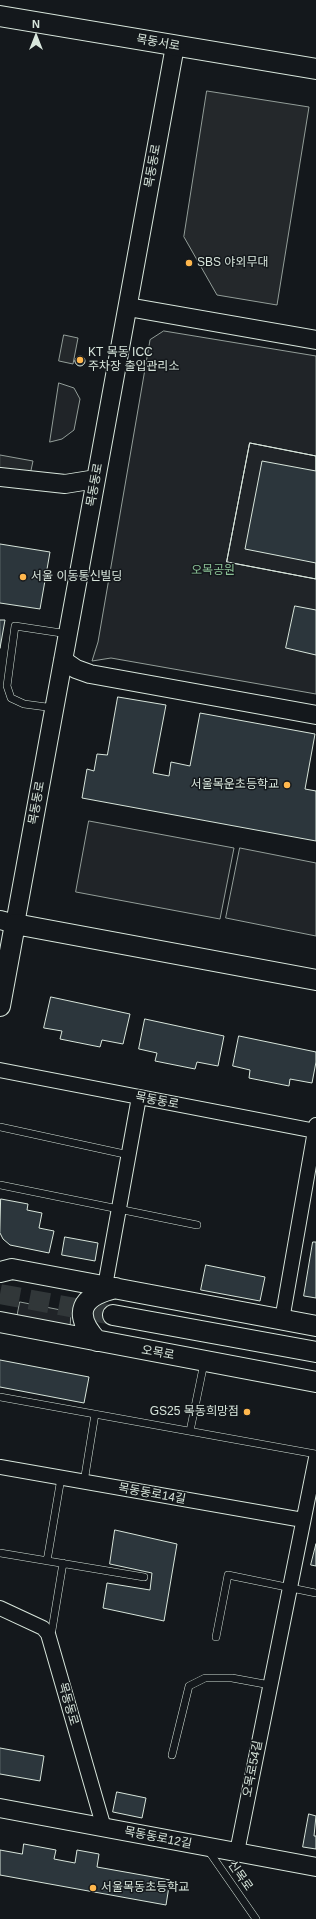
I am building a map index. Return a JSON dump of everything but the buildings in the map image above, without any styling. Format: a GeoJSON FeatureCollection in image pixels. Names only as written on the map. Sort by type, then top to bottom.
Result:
{"type":"FeatureCollection","features":[{"type":"Feature","properties":{"kind":"main road","name":"목동서로"},"geometry":{"type":"LineString","coordinates":[[0,16],[316,69]]}},
{"type":"Feature","properties":{"kind":"main road"},"geometry":{"type":"LineString","coordinates":[[8,922],[316,980]]}},
{"type":"Feature","properties":{"kind":"main road","name":"목동동로"},"geometry":{"type":"LineString","coordinates":[[0,1006],[8,922]]}},
{"type":"Feature","properties":{"kind":"main road"},"geometry":{"type":"LineString","coordinates":[[0,1272],[12,1269],[316,1326]]}},
{"type":"Feature","properties":{"kind":"main road"},"geometry":{"type":"LineString","coordinates":[[97,1341],[86,1330],[82,1318],[85,1304],[90,1298],[110,1287]]}},
{"type":"Feature","properties":{"kind":"main road"},"geometry":{"type":"LineString","coordinates":[[113,1315],[316,1352]]}},
{"type":"Feature","properties":{"kind":"main road","name":"오목로"},"geometry":{"type":"LineString","coordinates":[[0,1322],[316,1382]]}},
{"type":"Feature","properties":{"kind":"street","name":"목동동로"},"geometry":{"type":"LineString","coordinates":[[8,922],[54,708],[175,46]]}},
{"type":"Feature","properties":{"kind":"street"},"geometry":{"type":"LineString","coordinates":[[128,307],[316,340]]}},
{"type":"Feature","properties":{"kind":"street"},"geometry":{"type":"LineString","coordinates":[[0,476],[65,484],[96,479]]}},
{"type":"Feature","properties":{"kind":"street"},"geometry":{"type":"LineString","coordinates":[[63,660],[76,669],[90,674],[316,715]]}},
{"type":"Feature","properties":{"kind":"street","name":"목동동로"},"geometry":{"type":"LineString","coordinates":[[0,1070],[140,1097],[315,1128]]}},
{"type":"Feature","properties":{"kind":"street"},"geometry":{"type":"LineString","coordinates":[[110,1287],[120,1209],[140,1097]]}},
{"type":"Feature","properties":{"kind":"street"},"geometry":{"type":"LineString","coordinates":[[282,1320],[315,1128]]}},
{"type":"Feature","properties":{"kind":"street","name":"오목로54길"},"geometry":{"type":"LineString","coordinates":[[237,1852],[316,1458]]}},
{"type":"Feature","properties":{"kind":"street","name":"목동동로14길"},"geometry":{"type":"LineString","coordinates":[[0,1467],[304,1520]]}},
{"type":"Feature","properties":{"kind":"street"},"geometry":{"type":"LineString","coordinates":[[0,1608],[43,1628],[48,1634]]}},
{"type":"Feature","properties":{"kind":"street","name":"목동동로"},"geometry":{"type":"LineString","coordinates":[[48,1634],[104,1828]]}},
{"type":"Feature","properties":{"kind":"street","name":"목동동로12길"},"geometry":{"type":"LineString","coordinates":[[0,1808],[316,1867]]}},
{"type":"Feature","properties":{"kind":"lane"},"geometry":{"type":"LineString","coordinates":[[54,708],[24,704],[11,698],[7,686],[15,626],[68,634]]}},
{"type":"Feature","properties":{"kind":"lane"},"geometry":{"type":"LineString","coordinates":[[0,1128],[129,1155]]}},
{"type":"Feature","properties":{"kind":"lane"},"geometry":{"type":"LineString","coordinates":[[0,1186],[197,1224]]}},
{"type":"Feature","properties":{"kind":"lane"},"geometry":{"type":"LineString","coordinates":[[190,1431],[205,1361]]}},
{"type":"Feature","properties":{"kind":"lane"},"geometry":{"type":"LineString","coordinates":[[0,1397],[316,1454]]}},
{"type":"Feature","properties":{"kind":"lane"},"geometry":{"type":"LineString","coordinates":[[84,1482],[95,1414]]}},
{"type":"Feature","properties":{"kind":"lane"},"geometry":{"type":"LineString","coordinates":[[47,1561],[61,1478]]}},
{"type":"Feature","properties":{"kind":"lane"},"geometry":{"type":"LineString","coordinates":[[0,1553],[144,1577]]}},
{"type":"Feature","properties":{"kind":"lane"},"geometry":{"type":"LineString","coordinates":[[48,1634],[52,1630],[63,1563]]}},
{"type":"Feature","properties":{"kind":"lane"},"geometry":{"type":"LineString","coordinates":[[216,1637],[228,1575],[316,1593]]}},
{"type":"Feature","properties":{"kind":"lane"},"geometry":{"type":"LineString","coordinates":[[172,1755],[189,1686],[205,1678],[232,1678],[270,1685]]}},
{"type":"Feature","properties":{"kind":"lane","name":"신목로"},"geometry":{"type":"LineString","coordinates":[[206,1846],[256,1919]]}},
{"type":"Feature","properties":{"kind":"green space","name":"오목공원"},"geometry":{"type":"Polygon","coordinates":[[[164,331],[316,356],[316,694],[111,658],[92,661],[98,642],[150,340],[164,331]]]}},
{"type":"Feature","properties":{"kind":"green space"},"geometry":{"type":"Polygon","coordinates":[[[59,383],[74,388],[80,399],[74,430],[62,439],[50,442],[59,383]]]}},
{"type":"Feature","properties":{"kind":"green space"},"geometry":{"type":"Polygon","coordinates":[[[89,821],[234,848],[220,919],[76,892],[89,821]]]}},
{"type":"Feature","properties":{"kind":"green space"},"geometry":{"type":"Polygon","coordinates":[[[240,848],[316,863],[316,936],[226,918],[240,848]]]}},
{"type":"Feature","properties":{"kind":"green space"},"geometry":{"type":"Polygon","coordinates":[[[20,1302],[71,1312],[70,1328],[16,1323],[20,1302]]]}},
{"type":"Feature","properties":{"kind":"shaded area"},"geometry":{"type":"Polygon","coordinates":[[[207,91],[309,107],[277,305],[217,295],[184,237],[207,91]]]}},
{"type":"Feature","properties":{"kind":"shaded area"},"geometry":{"type":"Polygon","coordinates":[[[64,335],[78,338],[73,364],[59,361],[64,335]]]}},
{"type":"Feature","properties":{"kind":"shaded area"},"geometry":{"type":"Polygon","coordinates":[[[0,455],[33,461],[30,475],[0,470],[0,455]]]}},
{"type":"Feature","properties":{"kind":"tunnel"},"geometry":{"type":"LineString","coordinates":[[0,1294],[113,1315]]}},
{"type":"Feature","properties":{"kind":"place","name":"SBS 야외무대"},"geometry":{"type":"Point","coordinates":[189,263]}},
{"type":"Feature","properties":{"kind":"place","name":"KT 목동 ICC 주차장 출입관리소"},"geometry":{"type":"Point","coordinates":[80,360]}},
{"type":"Feature","properties":{"kind":"place","name":"서울 이동통신빌딩"},"geometry":{"type":"Point","coordinates":[23,577]}},
{"type":"Feature","properties":{"kind":"place","name":"서울목운초등학교"},"geometry":{"type":"Point","coordinates":[287,785]}},
{"type":"Feature","properties":{"kind":"place","name":"GS25 목동희망점"},"geometry":{"type":"Point","coordinates":[247,1412]}},
{"type":"Feature","properties":{"kind":"place","name":"서울목동초등학교"},"geometry":{"type":"Point","coordinates":[93,1888]}}]}
